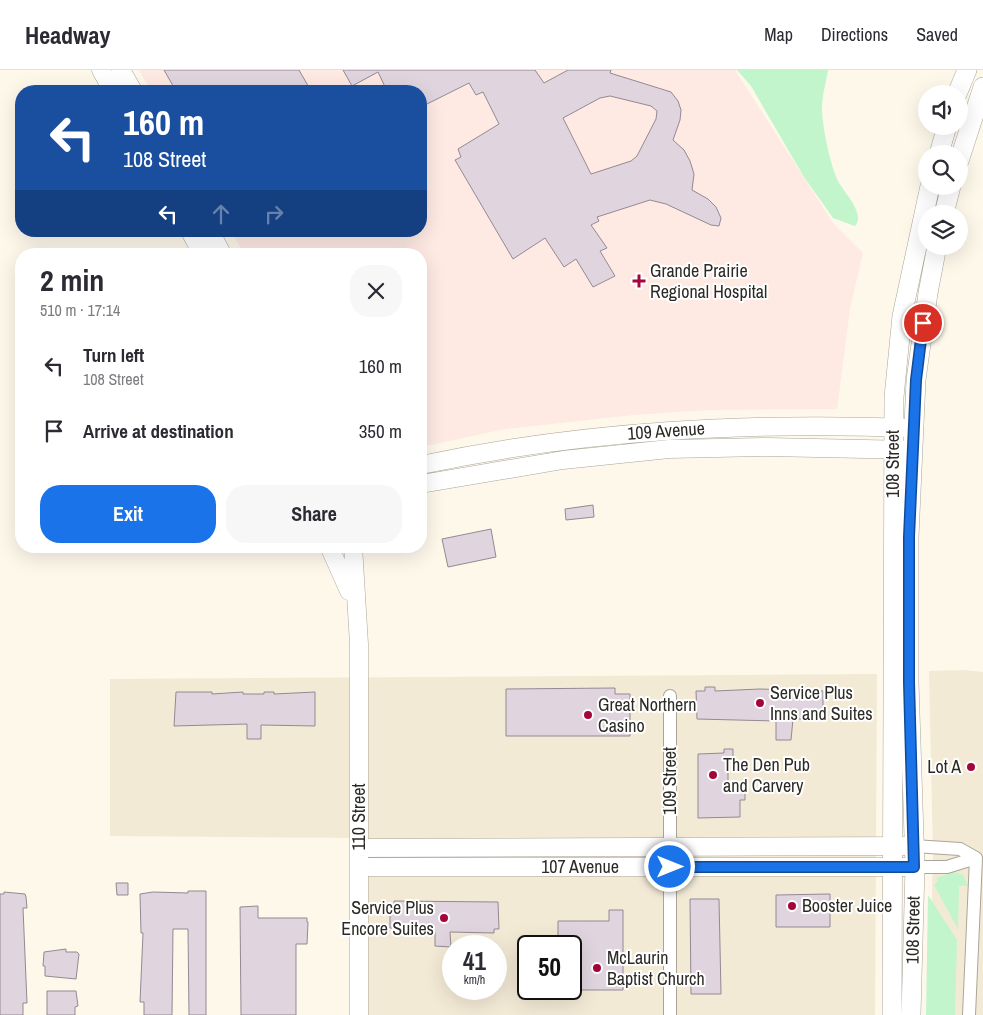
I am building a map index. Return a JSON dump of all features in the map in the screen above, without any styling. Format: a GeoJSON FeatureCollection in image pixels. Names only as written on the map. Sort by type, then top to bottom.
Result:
{"type":"FeatureCollection","features":[{"type":"Feature","properties":{"kind":"main road"},"geometry":{"type":"LineString","coordinates":[[961,85],[967,70]]}},
{"type":"Feature","properties":{"kind":"main road"},"geometry":{"type":"LineString","coordinates":[[964,145],[980,94]]}},
{"type":"Feature","properties":{"kind":"main road","name":"108 Street"},"geometry":{"type":"LineString","coordinates":[[892,1015],[893,427],[902,316],[928,195]]}},
{"type":"Feature","properties":{"kind":"main road","name":"108 Street"},"geometry":{"type":"LineString","coordinates":[[911,1015],[914,846],[909,662],[909,537],[919,353],[935,255]]}},
{"type":"Feature","properties":{"kind":"street"},"geometry":{"type":"LineString","coordinates":[[101,70],[110,85]]}},
{"type":"Feature","properties":{"kind":"street"},"geometry":{"type":"LineString","coordinates":[[121,70],[130,85]]}},
{"type":"Feature","properties":{"kind":"street","name":"109 Avenue"},"geometry":{"type":"LineString","coordinates":[[427,464],[526,445],[628,433],[719,428],[914,428]]}},
{"type":"Feature","properties":{"kind":"street","name":"109 Avenue"},"geometry":{"type":"LineString","coordinates":[[427,483],[554,461],[669,448],[913,450]]}},
{"type":"Feature","properties":{"kind":"street","name":"110 Street"},"geometry":{"type":"LineString","coordinates":[[332,553],[347,585],[358,618]]}},
{"type":"Feature","properties":{"kind":"street","name":"110 Street"},"geometry":{"type":"LineString","coordinates":[[353,553],[358,618],[359,1015]]}},
{"type":"Feature","properties":{"kind":"street","name":"109 Street"},"geometry":{"type":"LineString","coordinates":[[670,696],[670,1015]]}},
{"type":"Feature","properties":{"kind":"street"},"geometry":{"type":"LineString","coordinates":[[914,846],[960,849],[976,858],[969,1015]]}},
{"type":"Feature","properties":{"kind":"street","name":"107 Avenue"},"geometry":{"type":"LineString","coordinates":[[359,848],[914,846]]}},
{"type":"Feature","properties":{"kind":"street"},"geometry":{"type":"LineString","coordinates":[[359,867],[384,855],[500,853],[529,847]]}},
{"type":"Feature","properties":{"kind":"street","name":"107 Avenue"},"geometry":{"type":"LineString","coordinates":[[359,867],[892,868],[948,867],[976,858]]}},
{"type":"Feature","properties":{"kind":"shaded area","name":"Grande Prairie Regional Hospital"},"geometry":{"type":"Polygon","coordinates":[[[139,70],[735,70],[833,223],[863,253],[850,309],[837,409],[707,410],[634,415],[505,429],[427,446],[427,248],[241,248],[234,237],[427,237],[427,85],[148,85],[139,70]]]}},
{"type":"Feature","properties":{"kind":"shaded area"},"geometry":{"type":"Polygon","coordinates":[[[964,670],[983,672],[983,1015],[929,1015],[933,856],[929,671],[964,670]]]}},
{"type":"Feature","properties":{"kind":"shaded area"},"geometry":{"type":"Polygon","coordinates":[[[877,674],[875,1015],[359,1015],[359,838],[110,836],[110,679],[877,674]]]}},
{"type":"Feature","properties":{"kind":"green space"},"geometry":{"type":"Polygon","coordinates":[[[737,70],[828,70],[822,104],[824,131],[837,179],[858,215],[858,221],[855,226],[833,218],[804,177],[751,86],[737,70]]]}},
{"type":"Feature","properties":{"kind":"green space"},"geometry":{"type":"Polygon","coordinates":[[[954,872],[963,875],[968,886],[959,886],[958,929],[934,885],[938,881],[936,878],[954,872]]]}},
{"type":"Feature","properties":{"kind":"green space"},"geometry":{"type":"Polygon","coordinates":[[[928,895],[957,940],[955,1015],[926,1015],[928,895]]]}},
{"type":"Feature","properties":{"kind":"building"},"geometry":{"type":"Polygon","coordinates":[[[164,70],[299,70],[308,85],[173,85],[164,70]]]}},
{"type":"Feature","properties":{"kind":"building"},"geometry":{"type":"Polygon","coordinates":[[[343,70],[535,70],[544,83],[568,70],[611,70],[610,73],[671,92],[678,101],[681,110],[680,120],[673,140],[684,150],[690,161],[694,174],[692,190],[708,199],[716,207],[721,218],[719,226],[711,225],[666,204],[650,200],[597,217],[599,221],[591,225],[607,248],[600,251],[615,276],[593,287],[576,259],[564,267],[545,238],[513,259],[455,160],[461,157],[458,149],[499,124],[483,92],[476,95],[469,83],[427,104],[427,85],[384,85],[378,72],[351,85],[343,70]],[[610,96],[600,98],[563,118],[591,174],[631,161],[637,156],[656,119],[657,111],[651,106],[610,96]]]}},
{"type":"Feature","properties":{"kind":"building"},"geometry":{"type":"Polygon","coordinates":[[[593,505],[594,517],[566,520],[565,509],[593,505]]]}},
{"type":"Feature","properties":{"kind":"building"},"geometry":{"type":"Polygon","coordinates":[[[491,529],[496,557],[448,567],[442,539],[491,529]]]}},
{"type":"Feature","properties":{"kind":"building","name":"Service Plus Inns and Suites"},"geometry":{"type":"Polygon","coordinates":[[[705,687],[715,687],[715,691],[760,689],[823,691],[823,716],[817,716],[817,719],[793,719],[791,740],[776,740],[776,721],[697,719],[696,691],[705,691],[705,687]]]}},
{"type":"Feature","properties":{"kind":"building","name":"Great Northern Casino"},"geometry":{"type":"Polygon","coordinates":[[[615,688],[615,694],[630,694],[630,736],[506,736],[506,689],[615,688]]]}},
{"type":"Feature","properties":{"kind":"building"},"geometry":{"type":"Polygon","coordinates":[[[176,692],[212,692],[212,694],[243,692],[243,694],[264,694],[264,692],[274,692],[274,694],[315,692],[315,726],[261,725],[261,739],[247,739],[247,724],[174,726],[176,692]]]}},
{"type":"Feature","properties":{"kind":"building","name":"The Den Pub and Carvery"},"geometry":{"type":"Polygon","coordinates":[[[724,749],[733,749],[733,758],[728,758],[728,792],[745,792],[745,800],[740,800],[740,817],[698,818],[698,754],[724,753],[724,749]]]}},
{"type":"Feature","properties":{"kind":"building"},"geometry":{"type":"Polygon","coordinates":[[[116,883],[128,883],[128,895],[117,895],[116,883]]]}},
{"type":"Feature","properties":{"kind":"building"},"geometry":{"type":"Polygon","coordinates":[[[188,891],[206,891],[206,1015],[189,1015],[188,929],[173,929],[172,1015],[144,1015],[144,1002],[140,1002],[143,933],[141,933],[140,894],[153,892],[188,893],[188,891]]]}},
{"type":"Feature","properties":{"kind":"building"},"geometry":{"type":"Polygon","coordinates":[[[4,892],[25,894],[26,897],[27,908],[23,908],[27,1003],[23,1003],[23,1015],[0,1015],[0,894],[4,894],[4,892]]]}},
{"type":"Feature","properties":{"kind":"building"},"geometry":{"type":"Polygon","coordinates":[[[830,894],[830,927],[776,927],[776,895],[830,894]]]}},
{"type":"Feature","properties":{"kind":"building"},"geometry":{"type":"Polygon","coordinates":[[[690,899],[719,899],[721,994],[691,994],[690,899]]]}},
{"type":"Feature","properties":{"kind":"building","name":"Service Plus Encore Suites"},"geometry":{"type":"Polygon","coordinates":[[[394,901],[498,902],[499,929],[494,929],[494,933],[450,932],[450,935],[442,935],[442,946],[435,946],[435,932],[394,933],[394,928],[390,928],[390,908],[394,909],[394,901]]]}},
{"type":"Feature","properties":{"kind":"building"},"geometry":{"type":"Polygon","coordinates":[[[258,906],[258,918],[307,918],[307,944],[296,944],[296,1015],[241,1015],[240,907],[258,906]]]}},
{"type":"Feature","properties":{"kind":"building","name":"McLaurin Baptist Church"},"geometry":{"type":"Polygon","coordinates":[[[609,910],[623,910],[623,990],[582,990],[582,935],[558,935],[558,921],[609,921],[609,910]]]}},
{"type":"Feature","properties":{"kind":"building"},"geometry":{"type":"Polygon","coordinates":[[[66,949],[66,952],[77,952],[79,954],[76,979],[45,976],[45,966],[43,966],[44,952],[66,949]]]}},
{"type":"Feature","properties":{"kind":"building"},"geometry":{"type":"Polygon","coordinates":[[[47,991],[76,991],[78,1006],[75,1007],[75,1015],[47,1015],[47,991]]]}},
{"type":"Feature","properties":{"kind":"place","name":"Grande Prairie Regional Hospital"},"geometry":{"type":"Point","coordinates":[639,281]}},
{"type":"Feature","properties":{"kind":"place","name":"Service Plus Inns and Suites"},"geometry":{"type":"Point","coordinates":[760,703]}},
{"type":"Feature","properties":{"kind":"place","name":"Great Northern Casino"},"geometry":{"type":"Point","coordinates":[588,715]}},
{"type":"Feature","properties":{"kind":"place","name":"Lot A"},"geometry":{"type":"Point","coordinates":[971,767]}},
{"type":"Feature","properties":{"kind":"place","name":"The Den Pub and Carvery"},"geometry":{"type":"Point","coordinates":[713,775]}},
{"type":"Feature","properties":{"kind":"place","name":"Booster Juice"},"geometry":{"type":"Point","coordinates":[792,906]}},
{"type":"Feature","properties":{"kind":"place","name":"Service Plus Encore Suites"},"geometry":{"type":"Point","coordinates":[444,918]}},
{"type":"Feature","properties":{"kind":"place","name":"McLaurin Baptist Church"},"geometry":{"type":"Point","coordinates":[597,968]}},
{"type":"Feature","properties":{"kind":"route"},"geometry":{"type":"LineString","coordinates":[[670,867],[914,867],[909,682],[909,537],[916,380],[923,323]]}}]}
